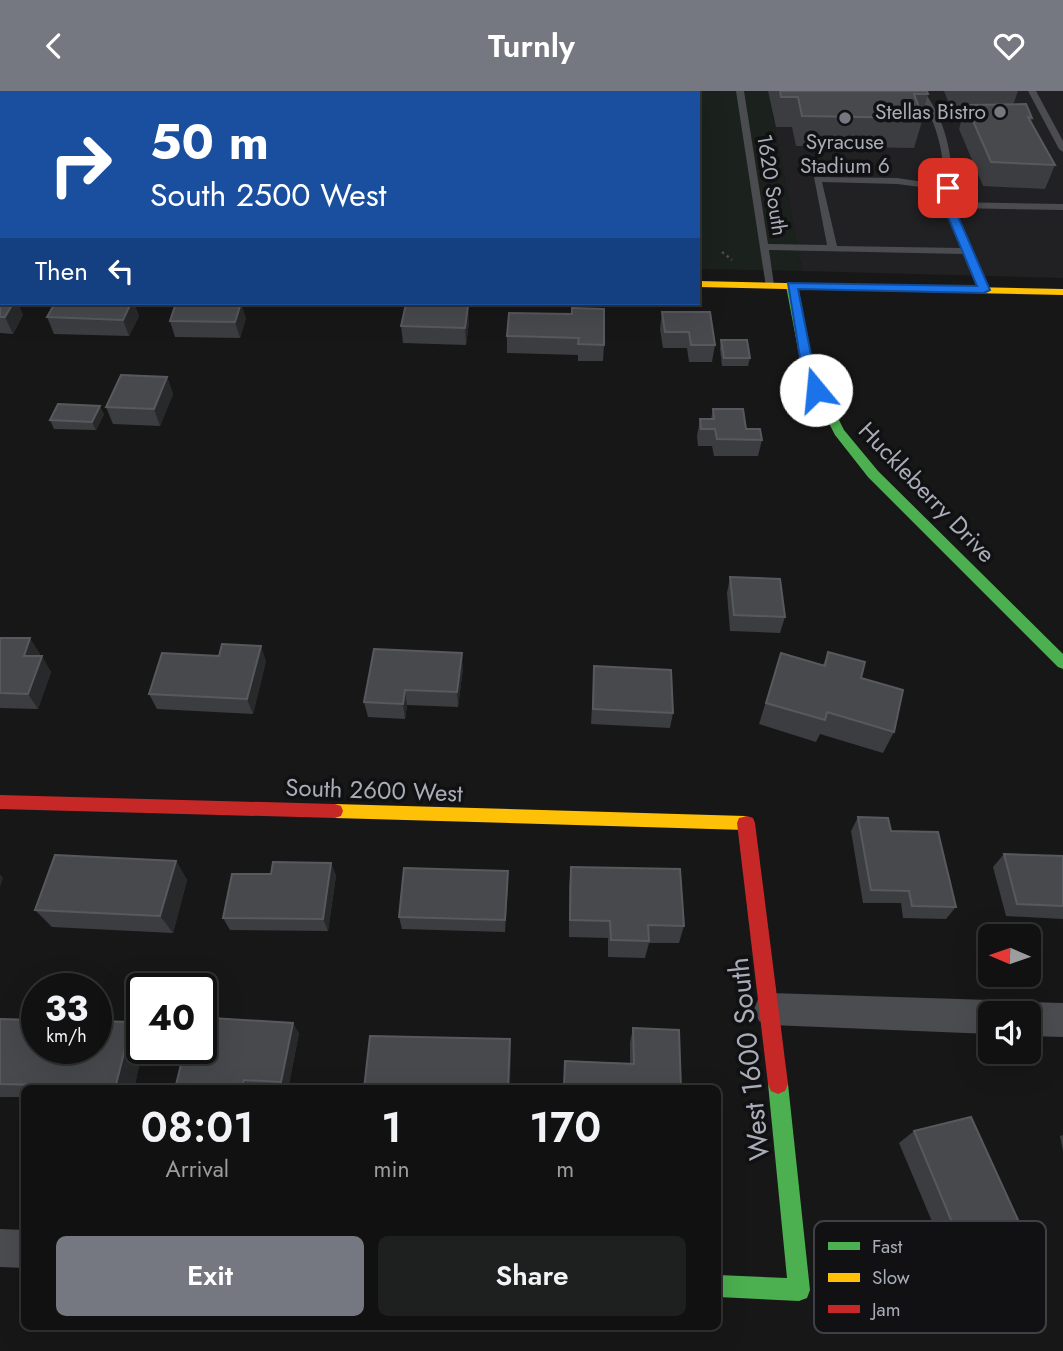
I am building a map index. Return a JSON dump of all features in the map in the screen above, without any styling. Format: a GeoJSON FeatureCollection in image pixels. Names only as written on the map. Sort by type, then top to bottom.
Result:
{"type":"FeatureCollection","features":[{"type":"Feature","properties":{"kind":"street"},"geometry":{"type":"LineString","coordinates":[[700,283],[1063,292]]}},
{"type":"Feature","properties":{"kind":"street","name":"Huckleberry Drive"},"geometry":{"type":"LineString","coordinates":[[792,286],[808,370],[839,432],[873,474],[1063,663]]}},
{"type":"Feature","properties":{"kind":"street","name":"South 2600 West"},"geometry":{"type":"LineString","coordinates":[[0,802],[747,823]]}},
{"type":"Feature","properties":{"kind":"street","name":"West 1600 South"},"geometry":{"type":"LineString","coordinates":[[721,1286],[799,1290],[771,1009],[747,823]]}},
{"type":"Feature","properties":{"kind":"street"},"geometry":{"type":"LineString","coordinates":[[771,1009],[978,1017]]}},
{"type":"Feature","properties":{"kind":"street"},"geometry":{"type":"LineString","coordinates":[[1041,1019],[1063,1020]]}},
{"type":"Feature","properties":{"kind":"street"},"geometry":{"type":"LineString","coordinates":[[0,1248],[21,1249]]}},
{"type":"Feature","properties":{"kind":"lane","name":"1620 South"},"geometry":{"type":"LineString","coordinates":[[740,91],[769,285]]}},
{"type":"Feature","properties":{"kind":"lane"},"geometry":{"type":"LineString","coordinates":[[920,91],[933,110],[943,136],[948,161],[948,205],[984,290]]}},
{"type":"Feature","properties":{"kind":"lane"},"geometry":{"type":"LineString","coordinates":[[1032,91],[1063,149]]}},
{"type":"Feature","properties":{"kind":"lane"},"geometry":{"type":"LineString","coordinates":[[1048,120],[1063,120]]}},
{"type":"Feature","properties":{"kind":"lane"},"geometry":{"type":"LineString","coordinates":[[833,249],[817,179],[897,181],[948,188]]}},
{"type":"Feature","properties":{"kind":"lane"},"geometry":{"type":"LineString","coordinates":[[948,205],[1063,207]]}},
{"type":"Feature","properties":{"kind":"lane"},"geometry":{"type":"LineString","coordinates":[[764,247],[967,251]]}},
{"type":"Feature","properties":{"kind":"shaded area"},"geometry":{"type":"Polygon","coordinates":[[[700,91],[768,91],[802,271],[700,269],[700,91]]]}},
{"type":"Feature","properties":{"kind":"shaded area"},"geometry":{"type":"Polygon","coordinates":[[[768,91],[1063,91],[1063,278],[802,271],[768,91]]]}},
{"type":"Feature","properties":{"kind":"building"},"geometry":{"type":"Polygon","coordinates":[[[780,91],[927,91],[928,94],[914,94],[923,118],[802,116],[798,97],[781,97],[780,91]]]}},
{"type":"Feature","properties":{"kind":"building"},"geometry":{"type":"Polygon","coordinates":[[[1026,104],[1032,118],[1028,117],[1055,165],[991,162],[966,105],[1026,104]]]}},
{"type":"Feature","properties":{"kind":"building"},"geometry":{"type":"Polygon","coordinates":[[[0,305],[12,305],[5,317],[0,317],[0,305]]]}},
{"type":"Feature","properties":{"kind":"building"},"geometry":{"type":"Polygon","coordinates":[[[54,305],[130,305],[123,320],[47,317],[54,305]]]}},
{"type":"Feature","properties":{"kind":"building"},"geometry":{"type":"Polygon","coordinates":[[[175,305],[240,305],[235,322],[170,321],[175,305]]]}},
{"type":"Feature","properties":{"kind":"building"},"geometry":{"type":"Polygon","coordinates":[[[406,305],[468,306],[465,328],[401,326],[406,305]]]}},
{"type":"Feature","properties":{"kind":"building"},"geometry":{"type":"Polygon","coordinates":[[[572,308],[604,309],[604,345],[578,344],[579,338],[507,336],[509,313],[572,314],[572,308]]]}},
{"type":"Feature","properties":{"kind":"building"},"geometry":{"type":"Polygon","coordinates":[[[662,312],[710,312],[715,345],[691,345],[689,332],[665,332],[662,312]]]}},
{"type":"Feature","properties":{"kind":"building"},"geometry":{"type":"Polygon","coordinates":[[[721,340],[747,340],[750,358],[724,358],[721,340]]]}},
{"type":"Feature","properties":{"kind":"building"},"geometry":{"type":"Polygon","coordinates":[[[121,375],[167,377],[154,409],[106,407],[121,375]]]}},
{"type":"Feature","properties":{"kind":"building"},"geometry":{"type":"Polygon","coordinates":[[[58,404],[100,406],[92,422],[50,420],[58,404]]]}},
{"type":"Feature","properties":{"kind":"building"},"geometry":{"type":"Polygon","coordinates":[[[713,409],[743,409],[746,429],[760,429],[762,440],[717,439],[715,429],[701,429],[700,419],[714,419],[713,409]]]}},
{"type":"Feature","properties":{"kind":"building"},"geometry":{"type":"Polygon","coordinates":[[[730,577],[780,579],[785,617],[734,615],[730,577]]]}},
{"type":"Feature","properties":{"kind":"building"},"geometry":{"type":"Polygon","coordinates":[[[0,638],[30,638],[24,656],[42,656],[28,694],[0,693],[0,638]]]}},
{"type":"Feature","properties":{"kind":"building"},"geometry":{"type":"Polygon","coordinates":[[[222,644],[261,646],[247,699],[149,694],[162,653],[219,656],[222,644]]]}},
{"type":"Feature","properties":{"kind":"building"},"geometry":{"type":"Polygon","coordinates":[[[374,649],[462,653],[457,692],[405,690],[403,704],[364,702],[374,649]]]}},
{"type":"Feature","properties":{"kind":"building"},"geometry":{"type":"Polygon","coordinates":[[[828,652],[865,662],[861,678],[903,690],[894,732],[827,712],[825,720],[766,703],[781,653],[825,666],[828,652]]]}},
{"type":"Feature","properties":{"kind":"building"},"geometry":{"type":"Polygon","coordinates":[[[594,666],[671,670],[673,713],[593,709],[594,666]]]}},
{"type":"Feature","properties":{"kind":"building"},"geometry":{"type":"Polygon","coordinates":[[[858,817],[888,818],[891,831],[938,832],[956,907],[912,906],[909,891],[871,890],[858,817]]]}},
{"type":"Feature","properties":{"kind":"building"},"geometry":{"type":"Polygon","coordinates":[[[1004,854],[1063,856],[1063,906],[1017,904],[1004,854]]]}},
{"type":"Feature","properties":{"kind":"building"},"geometry":{"type":"Polygon","coordinates":[[[55,855],[176,861],[160,916],[35,910],[55,855]]]}},
{"type":"Feature","properties":{"kind":"building"},"geometry":{"type":"Polygon","coordinates":[[[273,862],[331,863],[323,919],[223,918],[232,874],[271,874],[273,862]]]}},
{"type":"Feature","properties":{"kind":"building"},"geometry":{"type":"Polygon","coordinates":[[[571,867],[680,869],[684,926],[648,925],[649,941],[611,940],[610,921],[570,920],[571,867]]]}},
{"type":"Feature","properties":{"kind":"building"},"geometry":{"type":"Polygon","coordinates":[[[404,868],[508,871],[505,920],[399,917],[404,868]]]}},
{"type":"Feature","properties":{"kind":"building"},"geometry":{"type":"Polygon","coordinates":[[[217,1018],[293,1023],[281,1082],[244,1080],[243,1085],[176,1085],[181,1064],[217,1064],[217,1018]]]}},
{"type":"Feature","properties":{"kind":"building"},"geometry":{"type":"Polygon","coordinates":[[[0,1019],[21,1020],[21,1064],[112,1064],[112,1021],[126,1022],[126,1045],[116,1085],[0,1084],[0,1019]]]}},
{"type":"Feature","properties":{"kind":"building"},"geometry":{"type":"Polygon","coordinates":[[[633,1028],[679,1030],[681,1085],[564,1085],[565,1061],[634,1064],[633,1028]]]}},
{"type":"Feature","properties":{"kind":"building"},"geometry":{"type":"Polygon","coordinates":[[[370,1036],[510,1039],[508,1085],[364,1085],[370,1036]]]}},
{"type":"Feature","properties":{"kind":"building"},"geometry":{"type":"Polygon","coordinates":[[[971,1117],[1019,1221],[952,1221],[914,1131],[971,1117]]]}},
{"type":"Feature","properties":{"kind":"traffic: fast"},"geometry":{"type":"LineString","coordinates":[[792,286],[808,370],[839,432],[873,474],[1063,663]]}},
{"type":"Feature","properties":{"kind":"traffic: fast"},"geometry":{"type":"LineString","coordinates":[[721,1286],[799,1290],[778,1084]]}},
{"type":"Feature","properties":{"kind":"traffic: slow"},"geometry":{"type":"LineString","coordinates":[[700,284],[1063,292]]}},
{"type":"Feature","properties":{"kind":"traffic: slow"},"geometry":{"type":"LineString","coordinates":[[335,811],[745,823]]}},
{"type":"Feature","properties":{"kind":"traffic: jam"},"geometry":{"type":"LineString","coordinates":[[0,802],[335,811]]}},
{"type":"Feature","properties":{"kind":"traffic: jam"},"geometry":{"type":"LineString","coordinates":[[745,823],[778,1084]]}},
{"type":"Feature","properties":{"kind":"place","name":"Stellas Bistro"},"geometry":{"type":"Point","coordinates":[1000,112]}},
{"type":"Feature","properties":{"kind":"place","name":"Syracuse Stadium 6"},"geometry":{"type":"Point","coordinates":[845,118]}},
{"type":"Feature","properties":{"kind":"route"},"geometry":{"type":"LineString","coordinates":[[816,390],[808,370],[792,286],[984,290],[948,205],[948,188]]}}]}
